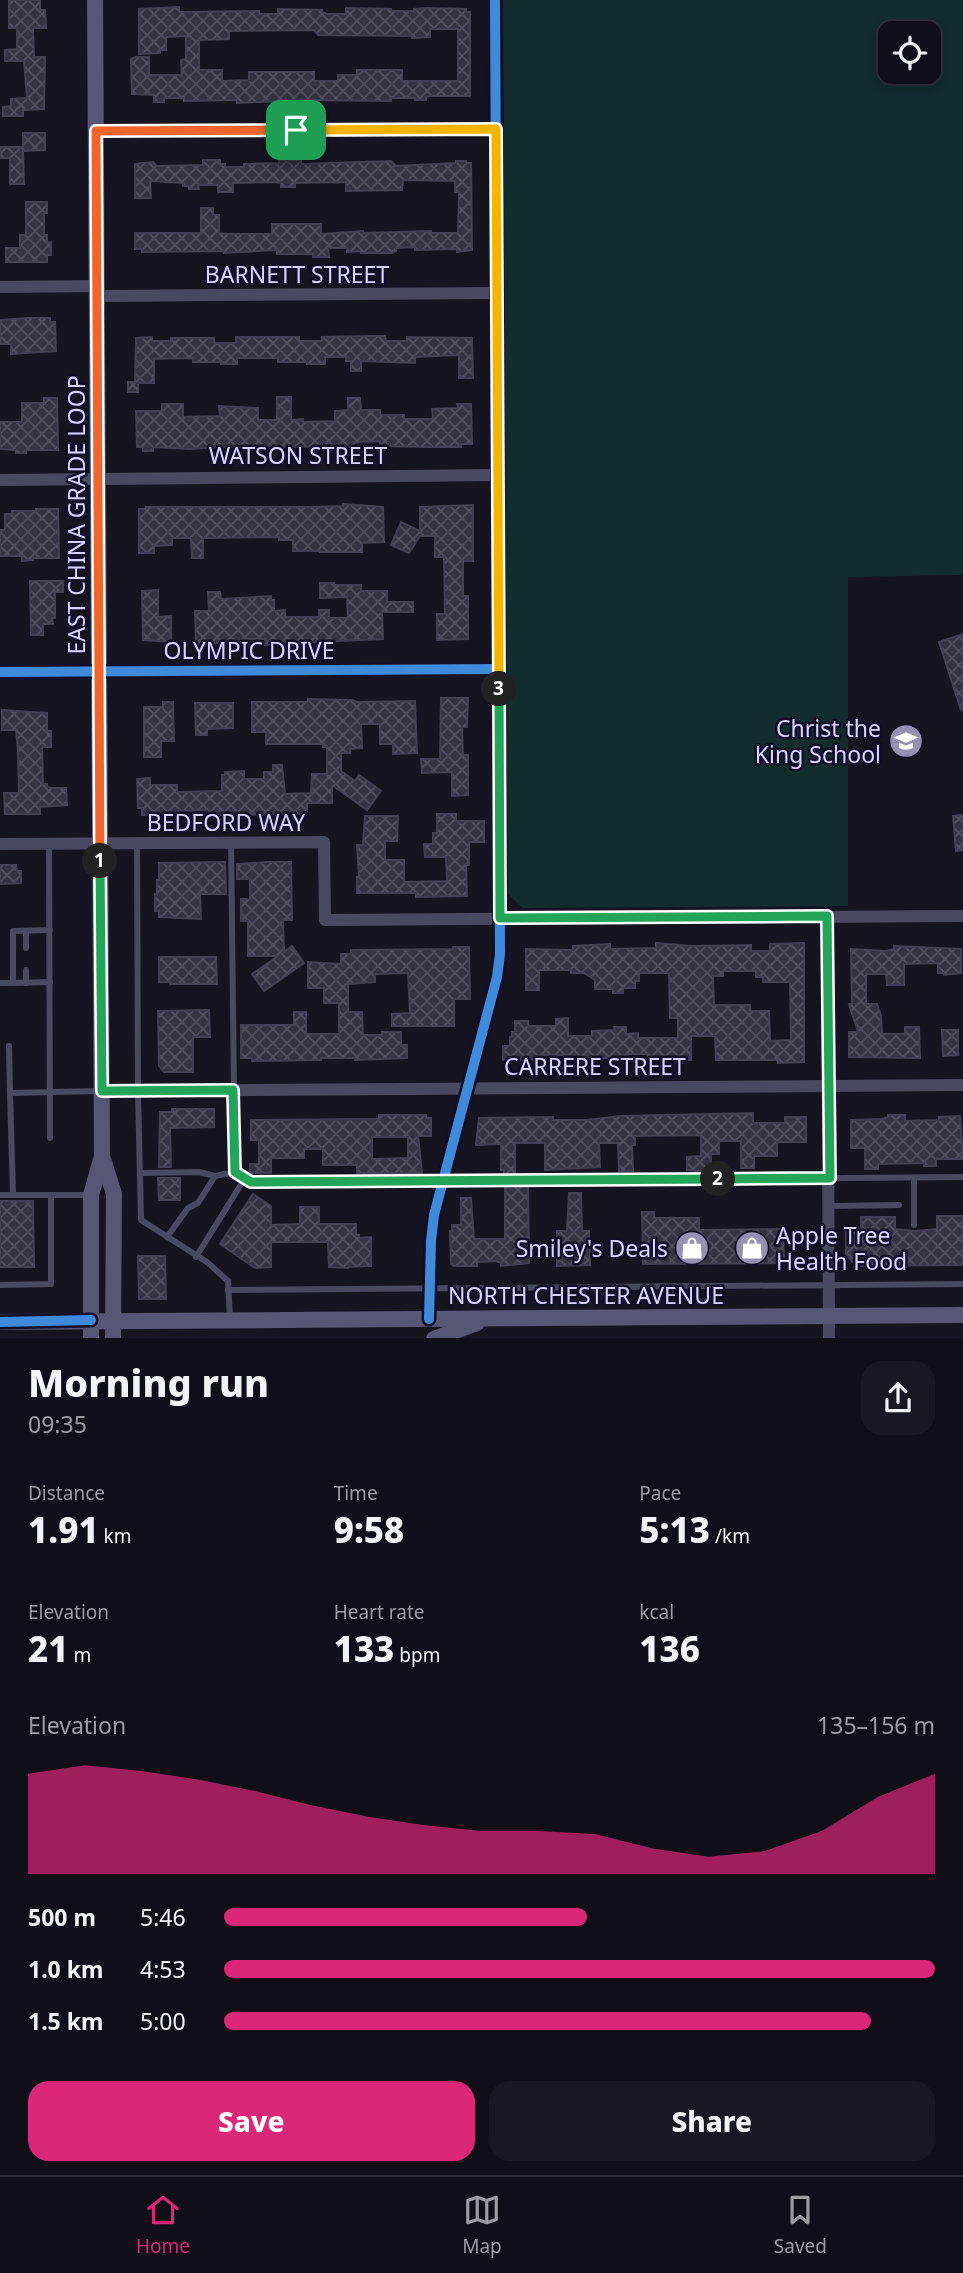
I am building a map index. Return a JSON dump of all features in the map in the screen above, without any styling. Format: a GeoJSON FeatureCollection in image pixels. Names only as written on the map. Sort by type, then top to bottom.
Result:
{"type":"FeatureCollection","features":[{"type":"Feature","properties":{"kind":"main road","name":"EAST CHINA GRADE LOOP"},"geometry":{"type":"LineString","coordinates":[[91,1331],[91,1195],[102,1156],[96,0]]}},
{"type":"Feature","properties":{"kind":"main road","name":"EAST CHINA GRADE LOOP"},"geometry":{"type":"LineString","coordinates":[[102,1156],[114,1194],[113,1331]]}},
{"type":"Feature","properties":{"kind":"main road","name":"NORTH CHESTER AVENUE"},"geometry":{"type":"LineString","coordinates":[[0,1322],[113,1331],[230,1320],[963,1315]]}},
{"type":"Feature","properties":{"kind":"main road"},"geometry":{"type":"LineString","coordinates":[[436,1338],[489,1318]]}},
{"type":"Feature","properties":{"kind":"street"},"geometry":{"type":"LineString","coordinates":[[429,1319],[434,1215],[498,978],[500,918],[495,0]]}},
{"type":"Feature","properties":{"kind":"street"},"geometry":{"type":"LineString","coordinates":[[96,131],[496,129]]}},
{"type":"Feature","properties":{"kind":"street","name":"BARNETT STREET"},"geometry":{"type":"LineString","coordinates":[[0,287],[97,291],[497,293]]}},
{"type":"Feature","properties":{"kind":"street","name":"WATSON STREET"},"geometry":{"type":"LineString","coordinates":[[0,480],[498,475]]}},
{"type":"Feature","properties":{"kind":"street","name":"OLYMPIC DRIVE"},"geometry":{"type":"LineString","coordinates":[[0,672],[499,669]]}},
{"type":"Feature","properties":{"kind":"street","name":"BEDFORD WAY"},"geometry":{"type":"LineString","coordinates":[[0,844],[324,842],[325,920],[963,916]]}},
{"type":"Feature","properties":{"kind":"street"},"geometry":{"type":"LineString","coordinates":[[827,916],[831,1284],[829,1338]]}},
{"type":"Feature","properties":{"kind":"street","name":"CARRERE STREET"},"geometry":{"type":"LineString","coordinates":[[102,1091],[963,1085]]}},
{"type":"Feature","properties":{"kind":"lane"},"geometry":{"type":"LineString","coordinates":[[231,842],[235,1172]]}},
{"type":"Feature","properties":{"kind":"lane"},"geometry":{"type":"LineString","coordinates":[[138,843],[141,1220],[207,1262],[228,1281],[230,1320]]}},
{"type":"Feature","properties":{"kind":"lane"},"geometry":{"type":"LineString","coordinates":[[49,844],[50,1138]]}},
{"type":"Feature","properties":{"kind":"lane"},"geometry":{"type":"LineString","coordinates":[[26,930],[26,948]]}},
{"type":"Feature","properties":{"kind":"lane"},"geometry":{"type":"LineString","coordinates":[[13,983],[13,931],[50,930]]}},
{"type":"Feature","properties":{"kind":"lane"},"geometry":{"type":"LineString","coordinates":[[26,970],[26,983]]}},
{"type":"Feature","properties":{"kind":"lane"},"geometry":{"type":"LineString","coordinates":[[0,983],[50,982]]}},
{"type":"Feature","properties":{"kind":"lane"},"geometry":{"type":"LineString","coordinates":[[9,1046],[13,1195]]}},
{"type":"Feature","properties":{"kind":"lane"},"geometry":{"type":"LineString","coordinates":[[10,1093],[102,1091]]}},
{"type":"Feature","properties":{"kind":"lane"},"geometry":{"type":"LineString","coordinates":[[140,1172],[199,1172],[215,1176],[235,1172],[251,1182],[963,1177]]}},
{"type":"Feature","properties":{"kind":"lane"},"geometry":{"type":"LineString","coordinates":[[167,1237],[188,1208],[198,1203],[215,1176]]}},
{"type":"Feature","properties":{"kind":"lane"},"geometry":{"type":"LineString","coordinates":[[196,1257],[244,1178]]}},
{"type":"Feature","properties":{"kind":"lane"},"geometry":{"type":"LineString","coordinates":[[914,1178],[914,1225]]}},
{"type":"Feature","properties":{"kind":"lane"},"geometry":{"type":"LineString","coordinates":[[0,1195],[91,1195]]}},
{"type":"Feature","properties":{"kind":"lane"},"geometry":{"type":"LineString","coordinates":[[0,1285],[51,1284],[51,1195]]}},
{"type":"Feature","properties":{"kind":"lane"},"geometry":{"type":"LineString","coordinates":[[830,1206],[899,1205]]}},
{"type":"Feature","properties":{"kind":"lane"},"geometry":{"type":"LineString","coordinates":[[228,1290],[963,1284]]}},
{"type":"Feature","properties":{"kind":"green space"},"geometry":{"type":"Polygon","coordinates":[[[503,0],[963,0],[963,575],[848,577],[848,906],[522,908],[508,894],[503,0]]]}},
{"type":"Feature","properties":{"kind":"building"},"geometry":{"type":"Polygon","coordinates":[[[9,0],[40,0],[40,10],[45,10],[46,28],[33,28],[34,57],[45,57],[44,109],[23,110],[23,116],[3,116],[3,107],[11,106],[11,99],[27,98],[24,61],[5,61],[5,50],[17,49],[17,28],[9,28],[9,0]]]}},
{"type":"Feature","properties":{"kind":"building"},"geometry":{"type":"Polygon","coordinates":[[[179,7],[179,12],[259,11],[259,14],[278,14],[278,9],[322,10],[327,14],[346,14],[346,8],[391,11],[466,9],[466,12],[470,12],[470,96],[430,96],[426,97],[426,100],[391,98],[391,101],[300,100],[237,103],[237,100],[184,101],[184,98],[164,98],[164,102],[154,102],[154,95],[132,94],[131,59],[149,57],[149,75],[182,75],[181,60],[186,59],[186,36],[166,37],[166,50],[160,50],[160,53],[139,54],[139,9],[179,7]],[[430,29],[430,37],[412,38],[318,35],[314,30],[229,31],[229,39],[199,40],[199,70],[222,70],[222,81],[249,80],[249,72],[314,72],[314,81],[338,81],[338,75],[357,75],[357,70],[402,70],[402,81],[458,81],[458,29],[430,29]]]}},
{"type":"Feature","properties":{"kind":"building"},"geometry":{"type":"Polygon","coordinates":[[[23,133],[45,133],[45,150],[23,151],[24,184],[10,184],[10,158],[0,158],[0,147],[23,147],[23,133]]]}},
{"type":"Feature","properties":{"kind":"building"},"geometry":{"type":"Polygon","coordinates":[[[203,160],[220,160],[220,164],[225,164],[225,167],[279,163],[279,160],[301,160],[301,164],[391,161],[396,166],[466,161],[471,163],[472,250],[415,250],[415,247],[396,248],[392,253],[361,253],[347,252],[347,248],[328,248],[329,257],[313,257],[313,254],[277,254],[277,250],[224,253],[142,252],[142,249],[135,249],[135,233],[201,233],[201,208],[213,208],[213,215],[219,215],[219,233],[227,234],[272,234],[272,224],[321,224],[321,234],[363,231],[458,233],[459,192],[455,192],[455,181],[403,180],[402,190],[346,191],[346,182],[295,183],[295,187],[281,187],[281,182],[233,183],[233,192],[218,192],[218,185],[198,185],[199,189],[189,189],[189,186],[183,186],[183,183],[150,181],[151,198],[135,198],[135,164],[153,162],[157,166],[203,165],[203,160]]]}},
{"type":"Feature","properties":{"kind":"building"},"geometry":{"type":"Polygon","coordinates":[[[26,202],[47,202],[44,235],[47,235],[47,243],[51,242],[51,255],[47,255],[47,262],[6,262],[6,248],[20,248],[20,235],[26,235],[26,202]]]}},
{"type":"Feature","properties":{"kind":"building"},"geometry":{"type":"Polygon","coordinates":[[[50,318],[50,322],[55,322],[56,351],[11,354],[11,344],[0,344],[0,320],[50,318]]]}},
{"type":"Feature","properties":{"kind":"building"},"geometry":{"type":"Polygon","coordinates":[[[385,336],[386,341],[407,341],[407,337],[472,338],[473,378],[459,378],[459,355],[415,357],[415,363],[361,361],[361,371],[351,371],[351,361],[346,361],[346,357],[325,357],[325,364],[278,362],[278,358],[237,358],[237,364],[193,362],[193,358],[154,359],[154,383],[138,383],[138,392],[128,392],[128,382],[135,382],[136,338],[152,337],[152,341],[171,341],[171,338],[214,338],[214,343],[236,343],[236,337],[299,337],[299,341],[322,341],[322,337],[385,336]]]}},
{"type":"Feature","properties":{"kind":"building"},"geometry":{"type":"Polygon","coordinates":[[[277,397],[291,397],[291,420],[303,419],[303,422],[335,421],[335,411],[348,410],[348,398],[360,398],[361,410],[380,410],[380,415],[404,415],[404,419],[433,419],[432,409],[458,408],[457,404],[471,404],[472,444],[461,444],[461,447],[380,446],[380,441],[354,443],[354,446],[239,445],[189,449],[153,447],[153,451],[143,451],[143,447],[137,447],[136,411],[162,411],[162,404],[183,404],[183,417],[220,416],[219,406],[258,408],[258,420],[277,420],[277,397]]]}},
{"type":"Feature","properties":{"kind":"building"},"geometry":{"type":"Polygon","coordinates":[[[44,398],[57,398],[58,450],[26,450],[26,453],[16,453],[16,450],[0,449],[0,422],[22,422],[22,403],[44,403],[44,398]]]}},
{"type":"Feature","properties":{"kind":"building"},"geometry":{"type":"Polygon","coordinates":[[[343,504],[383,507],[384,542],[362,543],[362,552],[320,552],[293,551],[293,540],[279,540],[279,537],[203,538],[203,558],[192,558],[191,538],[172,538],[172,545],[154,546],[154,553],[139,553],[139,509],[146,507],[309,507],[343,504]]]}},
{"type":"Feature","properties":{"kind":"building"},"geometry":{"type":"Polygon","coordinates":[[[473,505],[473,561],[463,561],[463,596],[468,596],[468,639],[437,640],[437,614],[445,614],[444,557],[435,557],[435,536],[420,536],[409,553],[391,545],[401,522],[420,531],[420,507],[473,505]]]}},
{"type":"Feature","properties":{"kind":"building"},"geometry":{"type":"Polygon","coordinates":[[[58,509],[59,558],[33,558],[22,561],[22,556],[0,556],[0,530],[5,530],[5,514],[58,509]]]}},
{"type":"Feature","properties":{"kind":"building"},"geometry":{"type":"Polygon","coordinates":[[[30,581],[63,581],[63,592],[55,592],[53,624],[43,624],[43,635],[31,635],[30,581]]]}},
{"type":"Feature","properties":{"kind":"building"},"geometry":{"type":"Polygon","coordinates":[[[320,583],[361,585],[361,591],[387,591],[387,602],[413,602],[413,612],[382,612],[383,639],[293,645],[265,645],[265,639],[244,639],[244,643],[196,643],[195,611],[209,611],[208,592],[220,592],[221,599],[271,596],[271,600],[274,600],[274,611],[285,610],[285,617],[319,617],[319,610],[329,610],[329,618],[348,618],[347,597],[320,598],[320,583]]]}},
{"type":"Feature","properties":{"kind":"building"},"geometry":{"type":"Polygon","coordinates":[[[158,590],[158,617],[171,616],[171,642],[143,640],[142,591],[158,590]]]}},
{"type":"Feature","properties":{"kind":"building"},"geometry":{"type":"Polygon","coordinates":[[[963,634],[963,709],[961,710],[939,642],[963,634]]]}},
{"type":"Feature","properties":{"kind":"building"},"geometry":{"type":"Polygon","coordinates":[[[441,698],[468,698],[467,727],[462,727],[463,755],[468,755],[468,795],[452,796],[452,772],[422,773],[421,759],[440,759],[441,698]]]}},
{"type":"Feature","properties":{"kind":"building"},"geometry":{"type":"Polygon","coordinates":[[[308,699],[415,701],[417,753],[393,754],[393,744],[380,744],[380,724],[361,724],[362,748],[341,753],[341,771],[355,781],[359,775],[381,791],[367,810],[332,785],[332,803],[307,803],[307,814],[209,815],[209,810],[179,811],[179,815],[142,815],[142,808],[138,808],[137,779],[150,778],[150,785],[177,785],[177,792],[222,791],[222,775],[225,775],[225,772],[244,771],[244,779],[264,779],[264,772],[273,772],[273,765],[282,765],[285,794],[311,793],[312,774],[327,774],[327,747],[323,747],[323,744],[266,744],[266,732],[252,732],[252,702],[308,702],[308,699]]]}},
{"type":"Feature","properties":{"kind":"building"},"geometry":{"type":"Polygon","coordinates":[[[163,702],[173,702],[174,741],[161,741],[161,757],[144,757],[144,707],[163,707],[163,702]]]}},
{"type":"Feature","properties":{"kind":"building"},"geometry":{"type":"Polygon","coordinates":[[[195,703],[233,703],[233,728],[207,729],[207,735],[196,735],[195,703]]]}},
{"type":"Feature","properties":{"kind":"building"},"geometry":{"type":"Polygon","coordinates":[[[2,710],[47,713],[47,731],[51,731],[51,747],[42,747],[43,784],[47,784],[47,787],[66,788],[67,805],[40,807],[40,814],[5,814],[4,793],[19,793],[18,751],[16,730],[2,730],[2,710]]]}},
{"type":"Feature","properties":{"kind":"building"},"geometry":{"type":"Polygon","coordinates":[[[437,814],[456,814],[456,821],[484,821],[484,842],[469,842],[469,865],[466,865],[467,896],[416,897],[416,893],[357,893],[357,845],[363,845],[365,816],[398,816],[397,841],[385,841],[385,860],[404,860],[404,882],[447,881],[446,857],[425,857],[424,844],[433,844],[433,833],[437,833],[437,814]]]}},
{"type":"Feature","properties":{"kind":"building"},"geometry":{"type":"Polygon","coordinates":[[[963,815],[963,850],[956,851],[953,816],[963,815]]]}},
{"type":"Feature","properties":{"kind":"building"},"geometry":{"type":"Polygon","coordinates":[[[225,862],[226,894],[200,894],[201,919],[159,917],[159,911],[155,911],[155,894],[159,880],[159,863],[225,862]]]}},
{"type":"Feature","properties":{"kind":"building"},"geometry":{"type":"Polygon","coordinates":[[[291,862],[292,920],[283,920],[284,952],[292,946],[304,963],[264,991],[252,974],[278,956],[248,956],[248,921],[241,921],[241,899],[250,899],[250,879],[237,879],[237,864],[291,862]]]}},
{"type":"Feature","properties":{"kind":"building"},"geometry":{"type":"Polygon","coordinates":[[[0,865],[16,865],[17,871],[21,871],[21,883],[0,884],[0,865]]]}},
{"type":"Feature","properties":{"kind":"building"},"geometry":{"type":"Polygon","coordinates":[[[656,943],[692,946],[751,945],[751,951],[770,951],[770,944],[804,943],[804,1062],[716,1060],[715,1036],[691,1036],[691,1060],[649,1059],[647,1054],[628,1054],[628,1058],[542,1055],[542,1059],[503,1060],[503,1046],[510,1046],[510,1037],[512,1032],[515,1032],[515,1021],[528,1021],[528,1026],[556,1026],[556,1019],[568,1018],[568,1036],[592,1036],[592,1031],[626,1027],[626,1034],[638,1033],[638,1038],[678,1038],[678,1018],[670,1018],[669,973],[639,973],[635,988],[623,988],[623,993],[613,993],[613,989],[595,989],[595,980],[584,973],[571,973],[571,970],[539,970],[539,990],[526,990],[526,949],[573,950],[573,946],[610,944],[610,949],[656,948],[656,943]],[[723,971],[723,976],[713,976],[714,1005],[750,1005],[750,1011],[769,1011],[770,1041],[791,1040],[790,982],[763,982],[763,977],[756,977],[756,971],[723,971]]]}},
{"type":"Feature","properties":{"kind":"building"},"geometry":{"type":"Polygon","coordinates":[[[894,946],[961,949],[961,973],[938,973],[938,963],[904,964],[904,985],[887,985],[886,974],[866,974],[866,1004],[877,1004],[882,1034],[905,1034],[905,1027],[919,1027],[920,1058],[849,1057],[849,1032],[858,1032],[849,1004],[852,1004],[851,949],[886,951],[894,949],[894,946]]]}},
{"type":"Feature","properties":{"kind":"building"},"geometry":{"type":"Polygon","coordinates":[[[469,947],[470,999],[454,999],[454,1026],[392,1026],[392,1014],[410,1013],[408,973],[375,974],[375,982],[348,984],[348,1012],[362,1012],[363,1035],[401,1032],[401,1045],[407,1045],[407,1058],[252,1061],[252,1058],[241,1058],[241,1025],[294,1025],[294,1012],[306,1012],[306,1034],[339,1034],[339,1003],[324,1003],[324,988],[308,988],[308,962],[341,964],[341,954],[351,954],[351,950],[469,947]]]}},
{"type":"Feature","properties":{"kind":"building"},"geometry":{"type":"Polygon","coordinates":[[[159,957],[216,957],[217,984],[159,982],[159,957]]]}},
{"type":"Feature","properties":{"kind":"building"},"geometry":{"type":"Polygon","coordinates":[[[209,1010],[210,1037],[193,1037],[193,1072],[164,1072],[159,1066],[158,1011],[209,1010]]]}},
{"type":"Feature","properties":{"kind":"building"},"geometry":{"type":"Polygon","coordinates":[[[942,1030],[958,1030],[958,1055],[943,1056],[942,1030]]]}},
{"type":"Feature","properties":{"kind":"building"},"geometry":{"type":"Polygon","coordinates":[[[172,1109],[214,1109],[214,1127],[170,1128],[171,1167],[159,1167],[160,1112],[172,1112],[172,1109]]]}},
{"type":"Feature","properties":{"kind":"building"},"geometry":{"type":"Polygon","coordinates":[[[753,1113],[753,1123],[785,1123],[785,1117],[806,1117],[806,1142],[777,1142],[777,1156],[754,1156],[754,1168],[741,1168],[741,1141],[719,1141],[719,1154],[711,1154],[711,1171],[687,1170],[687,1157],[701,1156],[701,1135],[635,1136],[635,1145],[632,1145],[633,1171],[619,1171],[618,1143],[599,1143],[600,1167],[545,1170],[545,1143],[515,1143],[515,1175],[504,1175],[504,1170],[501,1170],[501,1144],[476,1145],[479,1118],[553,1117],[553,1120],[587,1120],[621,1116],[753,1113]]]}},
{"type":"Feature","properties":{"kind":"building"},"geometry":{"type":"Polygon","coordinates":[[[379,1115],[426,1115],[426,1118],[431,1118],[431,1136],[418,1136],[422,1173],[357,1173],[357,1165],[323,1165],[323,1149],[304,1149],[304,1158],[271,1158],[271,1173],[250,1173],[250,1164],[259,1164],[259,1140],[251,1140],[251,1120],[379,1118],[379,1115]],[[372,1137],[372,1159],[408,1158],[408,1137],[372,1137]]]}},
{"type":"Feature","properties":{"kind":"building"},"geometry":{"type":"Polygon","coordinates":[[[888,1115],[905,1115],[905,1121],[960,1116],[963,1159],[936,1159],[936,1166],[924,1166],[924,1163],[878,1164],[878,1169],[865,1169],[865,1148],[851,1148],[851,1120],[882,1119],[888,1115]]]}},
{"type":"Feature","properties":{"kind":"building"},"geometry":{"type":"Polygon","coordinates":[[[158,1178],[180,1178],[180,1200],[159,1200],[158,1178]]]}},
{"type":"Feature","properties":{"kind":"building"},"geometry":{"type":"Polygon","coordinates":[[[528,1186],[529,1263],[501,1266],[501,1263],[496,1261],[477,1262],[477,1266],[451,1264],[450,1231],[452,1225],[461,1225],[461,1198],[471,1198],[474,1239],[505,1239],[505,1187],[528,1186]]]}},
{"type":"Feature","properties":{"kind":"building"},"geometry":{"type":"Polygon","coordinates":[[[569,1193],[581,1193],[582,1231],[589,1231],[590,1265],[557,1266],[557,1231],[567,1231],[569,1193]]]}},
{"type":"Feature","properties":{"kind":"building"},"geometry":{"type":"Polygon","coordinates":[[[253,1194],[271,1206],[271,1225],[300,1224],[300,1207],[319,1207],[319,1224],[356,1224],[356,1235],[359,1235],[359,1238],[371,1237],[371,1266],[329,1267],[328,1242],[271,1242],[271,1267],[255,1268],[220,1244],[253,1194]]]}},
{"type":"Feature","properties":{"kind":"building"},"geometry":{"type":"Polygon","coordinates":[[[0,1201],[33,1201],[34,1267],[0,1267],[0,1201]]]}},
{"type":"Feature","properties":{"kind":"building"},"geometry":{"type":"Polygon","coordinates":[[[642,1212],[654,1212],[654,1218],[699,1218],[699,1230],[783,1229],[784,1263],[643,1264],[642,1212]]]}},
{"type":"Feature","properties":{"kind":"building"},"geometry":{"type":"Polygon","coordinates":[[[937,1216],[963,1216],[963,1265],[856,1266],[846,1254],[846,1229],[861,1229],[861,1217],[895,1217],[895,1229],[915,1231],[937,1229],[937,1216]]]}},
{"type":"Feature","properties":{"kind":"building"},"geometry":{"type":"Polygon","coordinates":[[[138,1256],[165,1256],[166,1299],[139,1299],[138,1256]]]}},
{"type":"Feature","properties":{"kind":"cycle path"},"geometry":{"type":"LineString","coordinates":[[429,1319],[434,1215],[497,977],[500,954],[495,0]]}},
{"type":"Feature","properties":{"kind":"cycle path"},"geometry":{"type":"LineString","coordinates":[[0,672],[499,669]]}},
{"type":"Feature","properties":{"kind":"cycle path"},"geometry":{"type":"LineString","coordinates":[[0,1322],[91,1320]]}},
{"type":"Feature","properties":{"kind":"place","name":"Christ the King School"},"geometry":{"type":"Point","coordinates":[906,741]}},
{"type":"Feature","properties":{"kind":"place","name":"Smiley's Deals"},"geometry":{"type":"Point","coordinates":[692,1248]}},
{"type":"Feature","properties":{"kind":"place","name":"Apple Tree Health Food"},"geometry":{"type":"Point","coordinates":[752,1248]}},
{"type":"Feature","properties":{"kind":"route"},"geometry":{"type":"LineString","coordinates":[[496,129],[500,918],[827,916],[830,1178],[251,1182],[235,1172],[233,1090],[102,1091],[96,131],[296,130],[496,129]]}}]}
